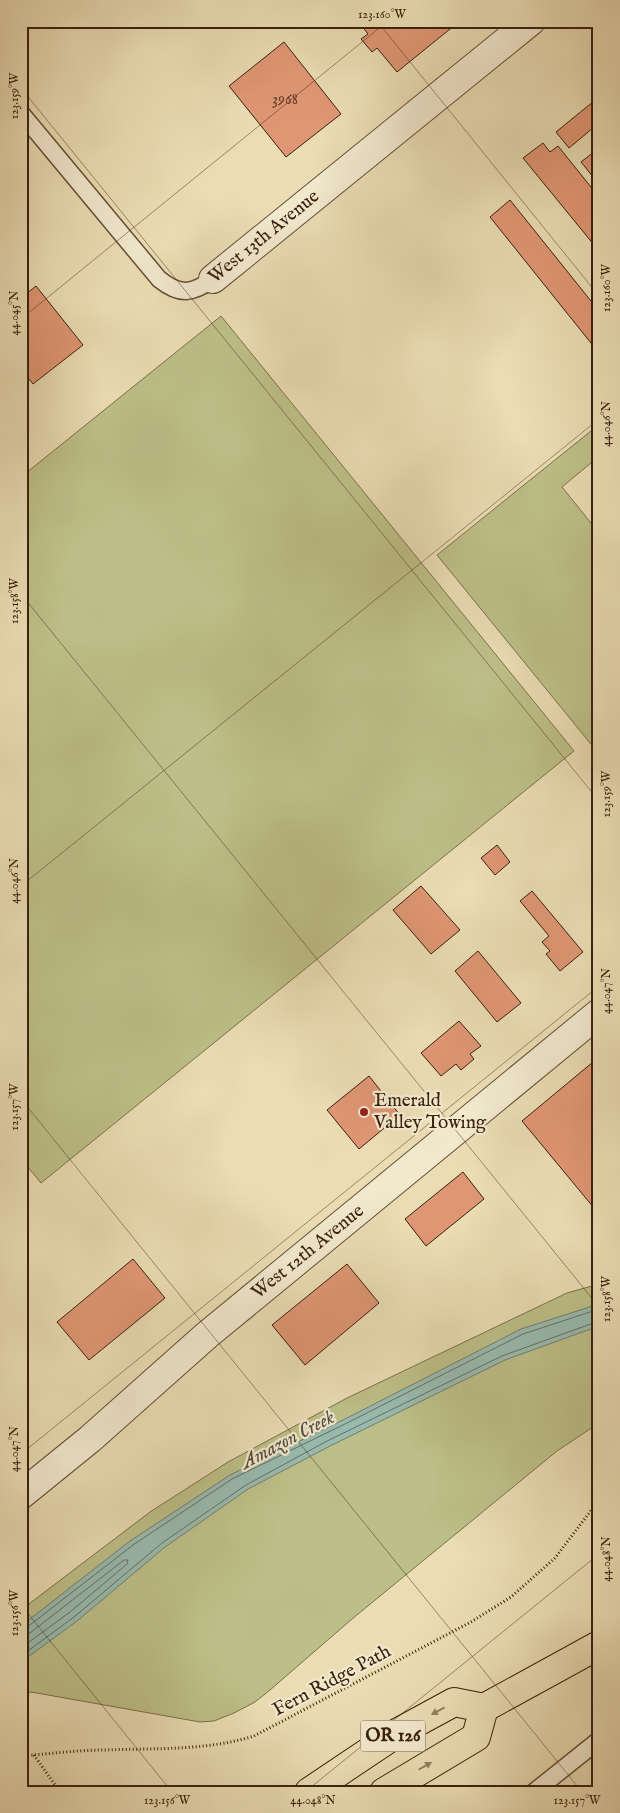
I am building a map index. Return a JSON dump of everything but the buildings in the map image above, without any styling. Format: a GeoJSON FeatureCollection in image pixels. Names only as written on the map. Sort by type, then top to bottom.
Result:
{"type":"FeatureCollection","features":[{"type":"Feature","properties":{"kind":"main road"},"geometry":{"type":"LineString","coordinates":[[484,1708],[596,1652]]}},
{"type":"Feature","properties":{"kind":"main road","name":"OR 126"},"geometry":{"type":"LineString","coordinates":[[309,1792],[397,1733],[454,1702],[484,1708],[476,1737],[421,1768],[384,1792]]}},
{"type":"Feature","properties":{"kind":"street","name":"West 13th Avenue"},"geometry":{"type":"LineString","coordinates":[[213,279],[531,21]]}},
{"type":"Feature","properties":{"kind":"street","name":"West 12th Avenue"},"geometry":{"type":"LineString","coordinates":[[21,1495],[90,1439],[207,1336],[599,1013]]}},
{"type":"Feature","properties":{"kind":"lane","name":"West 13th Avenue"},"geometry":{"type":"LineString","coordinates":[[21,113],[159,279],[177,291],[189,291],[202,287],[213,279]]}},
{"type":"Feature","properties":{"kind":"lane"},"geometry":{"type":"LineString","coordinates":[[534,1792],[599,1740]]}},
{"type":"Feature","properties":{"kind":"path","name":"Fern Ridge Path"},"geometry":{"type":"LineString","coordinates":[[21,1756],[74,1751],[230,1744],[277,1726],[471,1622],[511,1597],[555,1558],[599,1500]]}},
{"type":"Feature","properties":{"kind":"path"},"geometry":{"type":"LineString","coordinates":[[34,1755],[60,1792]]}},
{"type":"Feature","properties":{"kind":"green space"},"geometry":{"type":"Polygon","coordinates":[[[221,316],[574,751],[41,1183],[21,1159],[21,477],[221,316]]]}},
{"type":"Feature","properties":{"kind":"green space"},"geometry":{"type":"Polygon","coordinates":[[[591,431],[599,441],[591,463],[562,487],[599,533],[599,754],[437,555],[591,431]]]}},
{"type":"Feature","properties":{"kind":"green space"},"geometry":{"type":"Polygon","coordinates":[[[599,1284],[599,1423],[557,1451],[352,1619],[255,1702],[214,1721],[200,1722],[31,1692],[21,1697],[21,1610],[150,1512],[228,1462],[347,1398],[567,1293],[599,1284]]]}},
{"type":"Feature","properties":{"kind":"water"},"geometry":{"type":"Polygon","coordinates":[[[599,1304],[599,1326],[505,1360],[330,1446],[248,1489],[165,1547],[77,1621],[21,1662],[21,1626],[130,1541],[230,1475],[345,1419],[521,1329],[599,1304]]]}},
{"type":"Feature","properties":{"kind":"place","name":"Emerald Valley Towing"},"geometry":{"type":"Point","coordinates":[364,1112]}},
{"type":"Feature","properties":{"kind":"water label","name":"Amazon Creek"},"geometry":{"type":"Point","coordinates":[288,1440]}}]}
